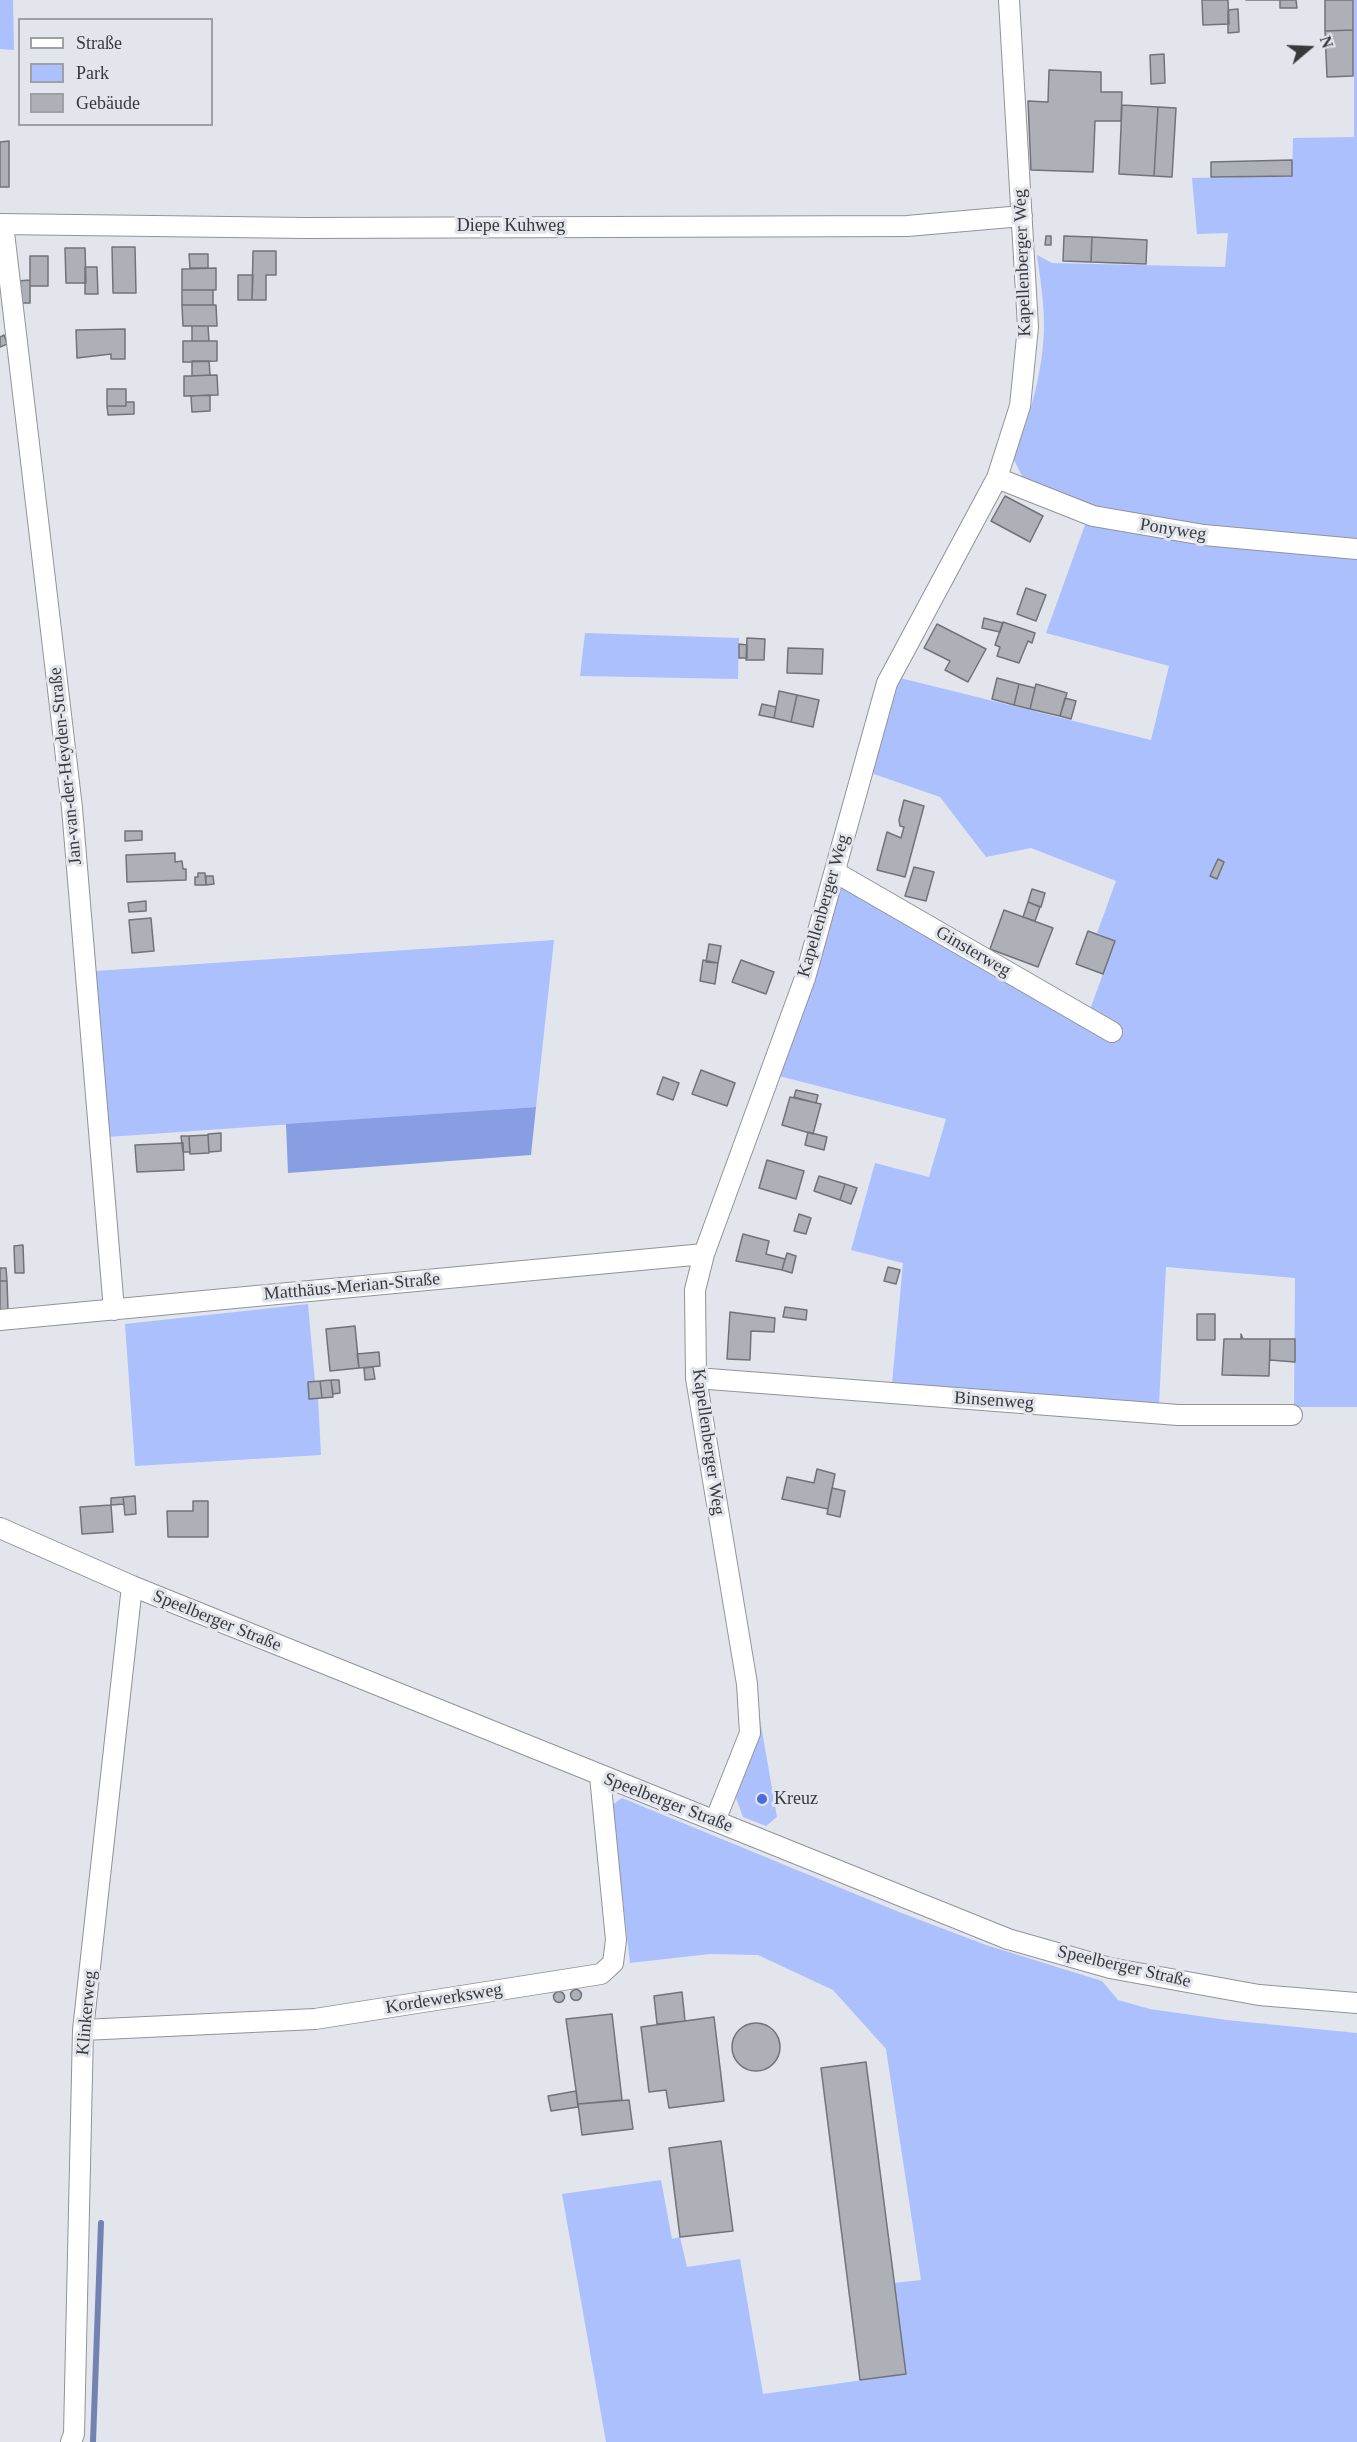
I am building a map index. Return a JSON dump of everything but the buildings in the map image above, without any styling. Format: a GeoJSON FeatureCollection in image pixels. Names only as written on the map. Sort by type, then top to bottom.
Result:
{"type":"FeatureCollection","features":[{"type":"Feature","properties":{"kind":"street","name":"Kapellenberger Weg"},"geometry":{"type":"LineString","coordinates":[[715,1821],[750,1733],[747,1684],[696,1378],[695,1290],[704,1254],[805,978],[887,682],[996,478],[1020,406],[1028,327],[1009,0]]}},
{"type":"Feature","properties":{"kind":"street","name":"Diepe Kuhweg"},"geometry":{"type":"LineString","coordinates":[[1,224],[305,228],[907,226],[1022,216]]}},
{"type":"Feature","properties":{"kind":"street","name":"Jan-van-der-Heyden-Straße"},"geometry":{"type":"LineString","coordinates":[[1,224],[5,296],[72,808],[114,1310]]}},
{"type":"Feature","properties":{"kind":"street","name":"Ponyweg"},"geometry":{"type":"LineString","coordinates":[[996,478],[1093,516],[1204,535],[1357,549]]}},
{"type":"Feature","properties":{"kind":"street","name":"Ginsterweg"},"geometry":{"type":"LineString","coordinates":[[835,872],[1112,1032]]}},
{"type":"Feature","properties":{"kind":"street","name":"Matthäus-Merian-Straße"},"geometry":{"type":"LineString","coordinates":[[0,1320],[704,1254]]}},
{"type":"Feature","properties":{"kind":"street","name":"Binsenweg"},"geometry":{"type":"LineString","coordinates":[[696,1378],[1178,1415],[1292,1415]]}},
{"type":"Feature","properties":{"kind":"street","name":"Speelberger Straße"},"geometry":{"type":"LineString","coordinates":[[0,1528],[132,1586],[1008,1939],[1099,1965],[1259,1995],[1357,2002]]}},
{"type":"Feature","properties":{"kind":"street","name":"Klinkerweg"},"geometry":{"type":"LineString","coordinates":[[71,2442],[74,2434],[83,2030],[132,1586]]}},
{"type":"Feature","properties":{"kind":"street","name":"Kordewerksweg"},"geometry":{"type":"LineString","coordinates":[[83,2030],[315,2019],[601,1974],[613,1963],[616,1940],[600,1776]]}},
{"type":"Feature","properties":{"kind":"green space"},"geometry":{"type":"Polygon","coordinates":[[[0,0],[13,0],[14,50],[0,49],[0,0]]]}},
{"type":"Feature","properties":{"kind":"green space"},"geometry":{"type":"Polygon","coordinates":[[[1354,0],[1357,0],[1357,542],[1202,528],[1090,508],[1024,480],[1013,458],[1030,409],[1042,358],[1044,315],[1037,255],[1052,263],[1225,267],[1228,233],[1197,234],[1192,178],[1292,176],[1293,138],[1354,137],[1354,0]]]}},
{"type":"Feature","properties":{"kind":"green space"},"geometry":{"type":"Polygon","coordinates":[[[1086,522],[1357,558],[1357,1407],[1294,1407],[1295,1278],[1166,1267],[1159,1405],[892,1383],[903,1263],[851,1250],[875,1163],[929,1177],[946,1119],[779,1076],[837,889],[846,885],[1089,1012],[1115,941],[1097,933],[1116,881],[1031,848],[986,857],[940,797],[871,773],[900,678],[1151,740],[1169,666],[1046,633],[1086,522]]]}},
{"type":"Feature","properties":{"kind":"green space"},"geometry":{"type":"Polygon","coordinates":[[[585,633],[739,638],[738,679],[580,676],[585,633]]]}},
{"type":"Feature","properties":{"kind":"green space"},"geometry":{"type":"Polygon","coordinates":[[[554,940],[536,1107],[108,1137],[95,971],[554,940]]]}},
{"type":"Feature","properties":{"kind":"green space"},"geometry":{"type":"Polygon","coordinates":[[[308,1304],[315,1382],[308,1383],[309,1398],[318,1398],[321,1455],[135,1466],[125,1324],[308,1304]]]}},
{"type":"Feature","properties":{"kind":"green space"},"geometry":{"type":"Polygon","coordinates":[[[758,1708],[777,1817],[766,1826],[743,1817],[736,1798],[757,1739],[758,1708]]]}},
{"type":"Feature","properties":{"kind":"green space"},"geometry":{"type":"Polygon","coordinates":[[[622,1798],[899,1912],[986,1945],[1102,1981],[1118,2000],[1150,2009],[1227,2020],[1357,2033],[1357,2442],[606,2442],[562,2194],[661,2180],[672,2239],[680,2237],[687,2267],[740,2259],[763,2394],[906,2374],[894,2283],[921,2280],[886,2049],[833,1990],[758,1955],[710,1954],[630,1963],[612,1805],[622,1798]]]}},
{"type":"Feature","properties":{"kind":"shaded area"},"geometry":{"type":"Polygon","coordinates":[[[536,1107],[531,1155],[288,1173],[286,1124],[536,1107]]]}},
{"type":"Feature","properties":{"kind":"waterway"},"geometry":{"type":"LineString","coordinates":[[93,2442],[101,2223]]}},
{"type":"Feature","properties":{"kind":"place","name":"Kreuz"},"geometry":{"type":"Point","coordinates":[762,1799]}}]}
